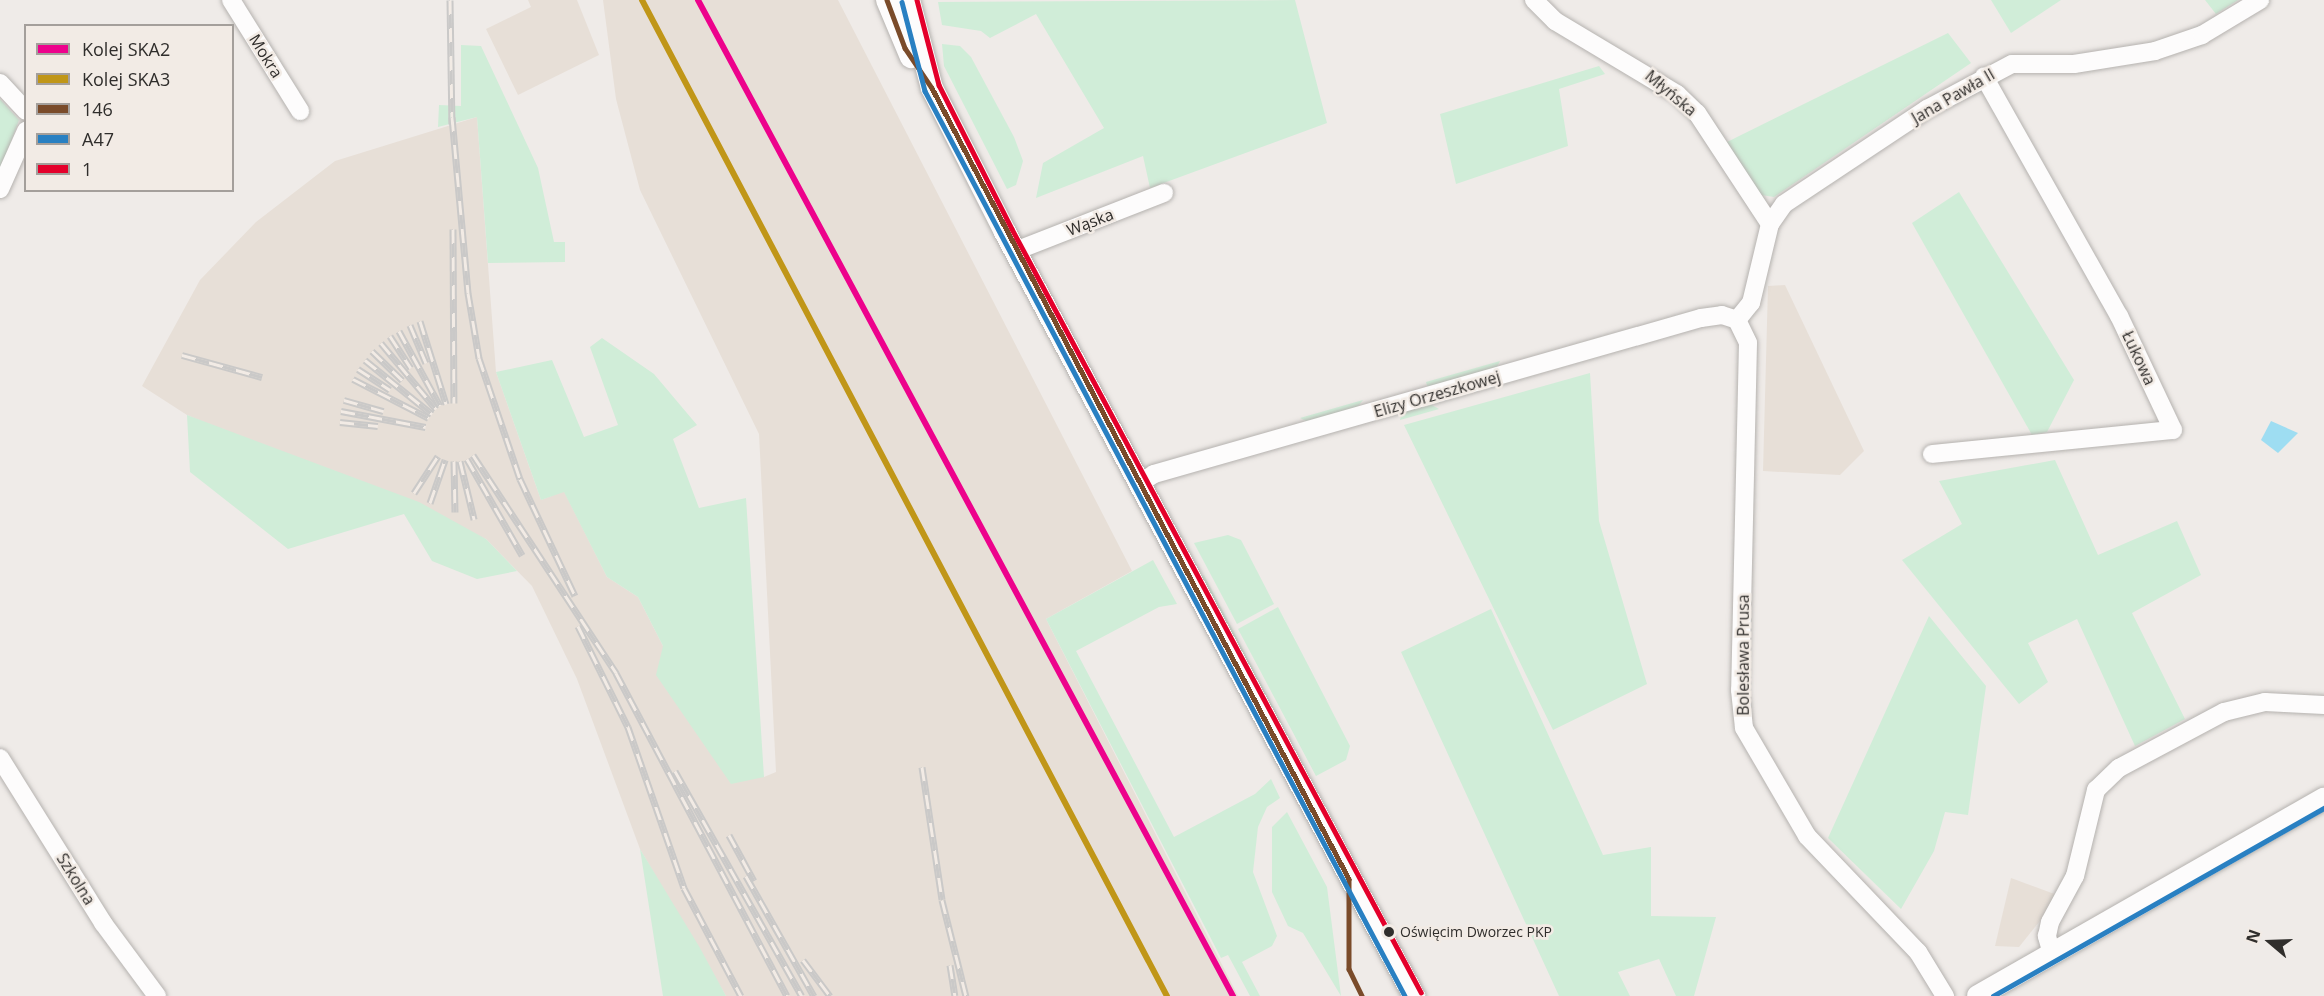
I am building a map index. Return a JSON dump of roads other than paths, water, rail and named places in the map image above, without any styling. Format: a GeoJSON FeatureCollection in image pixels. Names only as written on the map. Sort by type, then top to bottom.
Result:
{"type":"FeatureCollection","features":[{"type":"Feature","properties":{"kind":"street","name":"Mokra"},"geometry":{"type":"LineString","coordinates":[[231,0],[300,111]]}},
{"type":"Feature","properties":{"kind":"street"},"geometry":{"type":"LineString","coordinates":[[886,0],[905,48],[932,88],[1015,251],[1414,996]]}},
{"type":"Feature","properties":{"kind":"street"},"geometry":{"type":"LineString","coordinates":[[909,0],[932,88]]}},
{"type":"Feature","properties":{"kind":"street","name":"Młyńska"},"geometry":{"type":"LineString","coordinates":[[1534,0],[1555,21],[1677,94],[1701,119],[1770,224]]}},
{"type":"Feature","properties":{"kind":"street","name":"Jana Pawła II"},"geometry":{"type":"LineString","coordinates":[[1737,320],[1757,287],[1770,224],[1784,204],[1984,76],[2012,64],[2074,64],[2155,51],[2202,35],[2260,0]]}},
{"type":"Feature","properties":{"kind":"street","name":"Łukowa"},"geometry":{"type":"LineString","coordinates":[[1932,454],[2173,430],[2119,316],[1984,76]]}},
{"type":"Feature","properties":{"kind":"street"},"geometry":{"type":"LineString","coordinates":[[0,83],[24,109]]}},
{"type":"Feature","properties":{"kind":"street"},"geometry":{"type":"LineString","coordinates":[[0,189],[24,135]]}},
{"type":"Feature","properties":{"kind":"street","name":"Wąska"},"geometry":{"type":"LineString","coordinates":[[1015,251],[1164,193]]}},
{"type":"Feature","properties":{"kind":"street","name":"Elizy Orzeszkowej"},"geometry":{"type":"LineString","coordinates":[[1139,484],[1154,474],[1701,318],[1722,315],[1737,320]]}},
{"type":"Feature","properties":{"kind":"street","name":"Bolesława Prusa"},"geometry":{"type":"LineString","coordinates":[[1737,320],[1748,343],[1740,690],[1744,728],[1806,836],[1918,952],[1945,996]]}},
{"type":"Feature","properties":{"kind":"street"},"geometry":{"type":"LineString","coordinates":[[2052,954],[2047,936],[2050,922],[2074,876],[2096,790],[2119,768],[2224,712],[2265,702],[2324,705]]}},
{"type":"Feature","properties":{"kind":"street","name":"Szkolna"},"geometry":{"type":"LineString","coordinates":[[0,758],[103,923],[157,996]]}},
{"type":"Feature","properties":{"kind":"street"},"geometry":{"type":"LineString","coordinates":[[1978,996],[2324,799]]}},
{"type":"Feature","properties":{"kind":"water"},"geometry":{"type":"Polygon","coordinates":[[[2271,421],[2298,433],[2278,453],[2261,440],[2271,421]]]}},
{"type":"Feature","properties":{"kind":"railway"},"geometry":{"type":"LineString","coordinates":[[450,0],[452,124]]}},
{"type":"Feature","properties":{"kind":"railway"},"geometry":{"type":"LineString","coordinates":[[452,117],[468,293],[479,358],[520,479],[575,596]]}},
{"type":"Feature","properties":{"kind":"railway"},"geometry":{"type":"LineString","coordinates":[[453,229],[454,403]]}},
{"type":"Feature","properties":{"kind":"railway"},"geometry":{"type":"LineString","coordinates":[[420,321],[446,404]]}},
{"type":"Feature","properties":{"kind":"railway"},"geometry":{"type":"LineString","coordinates":[[410,325],[426,363]]}},
{"type":"Feature","properties":{"kind":"railway"},"geometry":{"type":"LineString","coordinates":[[399,331],[440,406]]}},
{"type":"Feature","properties":{"kind":"railway"},"geometry":{"type":"LineString","coordinates":[[390,336],[411,368]]}},
{"type":"Feature","properties":{"kind":"railway"},"geometry":{"type":"LineString","coordinates":[[381,343],[436,409]]}},
{"type":"Feature","properties":{"kind":"railway"},"geometry":{"type":"LineString","coordinates":[[372,351],[402,380]]}},
{"type":"Feature","properties":{"kind":"railway"},"geometry":{"type":"LineString","coordinates":[[182,355],[262,377]]}},
{"type":"Feature","properties":{"kind":"railway"},"geometry":{"type":"LineString","coordinates":[[365,360],[432,414]]}},
{"type":"Feature","properties":{"kind":"railway"},"geometry":{"type":"LineString","coordinates":[[358,369],[390,390]]}},
{"type":"Feature","properties":{"kind":"railway"},"geometry":{"type":"LineString","coordinates":[[353,379],[429,418]]}},
{"type":"Feature","properties":{"kind":"railway"},"geometry":{"type":"LineString","coordinates":[[344,400],[383,411]]}},
{"type":"Feature","properties":{"kind":"railway"},"geometry":{"type":"LineString","coordinates":[[341,411],[426,427]]}},
{"type":"Feature","properties":{"kind":"railway"},"geometry":{"type":"LineString","coordinates":[[340,422],[378,426]]}},
{"type":"Feature","properties":{"kind":"railway"},"geometry":{"type":"LineString","coordinates":[[473,455],[616,673],[787,996]]}},
{"type":"Feature","properties":{"kind":"railway"},"geometry":{"type":"LineString","coordinates":[[414,493],[438,456]]}},
{"type":"Feature","properties":{"kind":"railway"},"geometry":{"type":"LineString","coordinates":[[467,459],[522,555]]}},
{"type":"Feature","properties":{"kind":"railway"},"geometry":{"type":"LineString","coordinates":[[430,503],[445,460]]}},
{"type":"Feature","properties":{"kind":"railway"},"geometry":{"type":"LineString","coordinates":[[454,461],[455,512]]}},
{"type":"Feature","properties":{"kind":"railway"},"geometry":{"type":"LineString","coordinates":[[460,461],[474,519]]}},
{"type":"Feature","properties":{"kind":"railway"},"geometry":{"type":"LineString","coordinates":[[578,626],[628,727],[684,888],[741,996]]}},
{"type":"Feature","properties":{"kind":"railway"},"geometry":{"type":"LineString","coordinates":[[922,767],[942,900],[966,996]]}},
{"type":"Feature","properties":{"kind":"railway"},"geometry":{"type":"LineString","coordinates":[[675,771],[802,996]]}},
{"type":"Feature","properties":{"kind":"railway"},"geometry":{"type":"LineString","coordinates":[[729,835],[754,881]]}},
{"type":"Feature","properties":{"kind":"railway"},"geometry":{"type":"LineString","coordinates":[[746,876],[814,996]]}},
{"type":"Feature","properties":{"kind":"railway"},"geometry":{"type":"LineString","coordinates":[[803,960],[830,996]]}},
{"type":"Feature","properties":{"kind":"railway"},"geometry":{"type":"LineString","coordinates":[[950,965],[955,996]]}},
{"type":"Feature","properties":{"kind":"rail line","name":"SKA3"},"geometry":{"type":"LineString","coordinates":[[642,0],[1167,996]]}},
{"type":"Feature","properties":{"kind":"rail line","name":"SKA2"},"geometry":{"type":"LineString","coordinates":[[698,0],[1233,996]]}},
{"type":"Feature","properties":{"kind":"place","name":"Oświęcim Dworzec PKP"},"geometry":{"type":"Point","coordinates":[1389,932]}}]}
